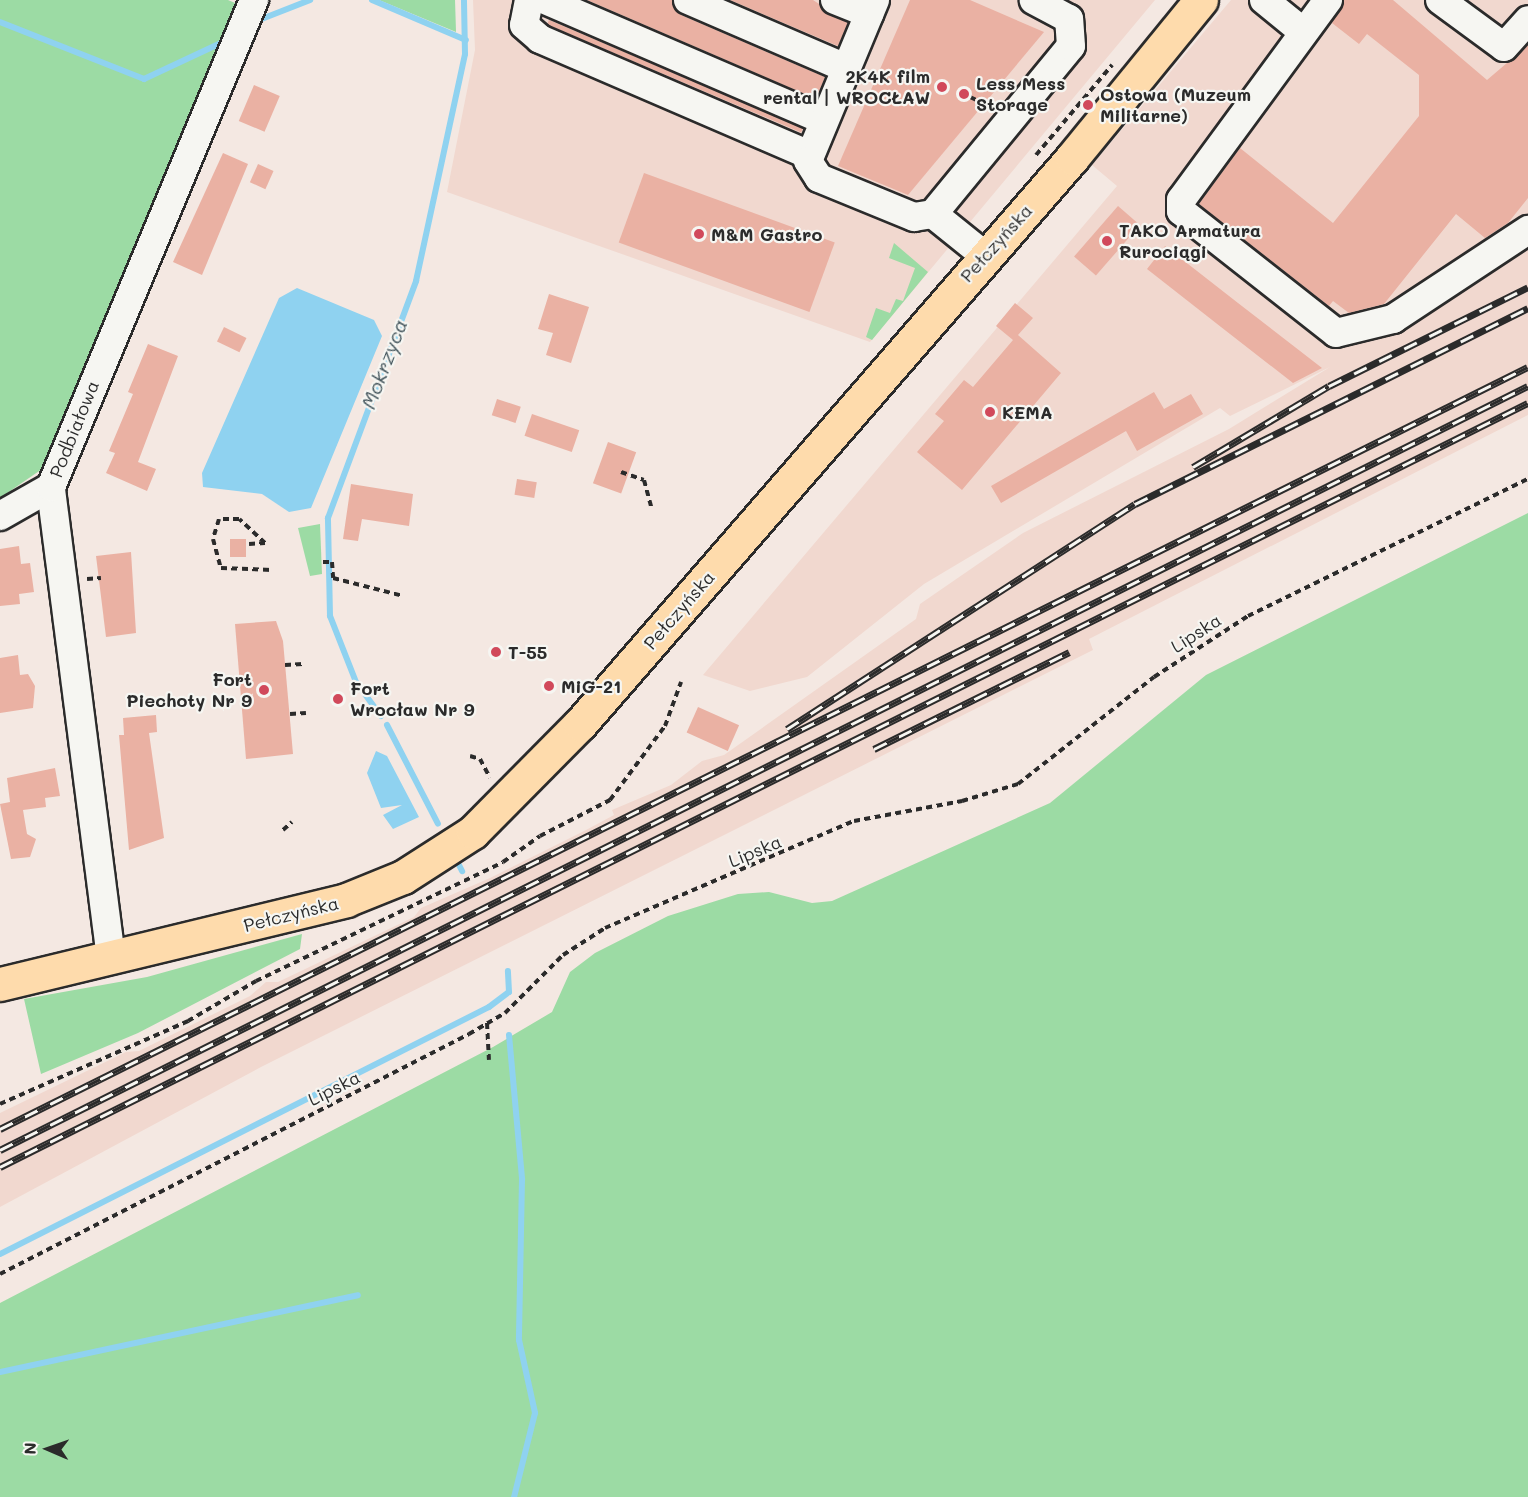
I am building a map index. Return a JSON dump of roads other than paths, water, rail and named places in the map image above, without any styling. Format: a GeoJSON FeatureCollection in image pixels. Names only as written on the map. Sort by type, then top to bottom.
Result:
{"type":"FeatureCollection","features":[{"type":"Feature","properties":{"kind":"main road","name":"Pełczyńska"},"geometry":{"type":"LineString","coordinates":[[0,984],[346,900],[403,877],[473,832],[580,724],[1201,0]]}},
{"type":"Feature","properties":{"kind":"street","name":"Podbiałowa"},"geometry":{"type":"LineString","coordinates":[[111,957],[51,488],[254,0]]}},
{"type":"Feature","properties":{"kind":"street"},"geometry":{"type":"LineString","coordinates":[[529,0],[524,25],[540,39],[808,155],[819,178],[914,217],[933,214],[1071,46],[1069,19],[1034,0]]}},
{"type":"Feature","properties":{"kind":"street"},"geometry":{"type":"LineString","coordinates":[[544,0],[823,120]]}},
{"type":"Feature","properties":{"kind":"street"},"geometry":{"type":"LineString","coordinates":[[688,0],[846,68]]}},
{"type":"Feature","properties":{"kind":"street"},"geometry":{"type":"LineString","coordinates":[[808,155],[872,7],[836,0]]}},
{"type":"Feature","properties":{"kind":"street"},"geometry":{"type":"LineString","coordinates":[[1264,0],[1302,31]]}},
{"type":"Feature","properties":{"kind":"street"},"geometry":{"type":"LineString","coordinates":[[1328,0],[1302,31],[1281,72],[1182,200],[1181,211],[1336,333],[1393,319],[1528,231]]}},
{"type":"Feature","properties":{"kind":"street"},"geometry":{"type":"LineString","coordinates":[[1440,0],[1504,47],[1528,20]]}},
{"type":"Feature","properties":{"kind":"street"},"geometry":{"type":"LineString","coordinates":[[933,214],[984,255]]}},
{"type":"Feature","properties":{"kind":"street"},"geometry":{"type":"LineString","coordinates":[[0,516],[51,488]]}},
{"type":"Feature","properties":{"kind":"water"},"geometry":{"type":"Polygon","coordinates":[[[297,288],[374,320],[382,336],[311,508],[289,512],[262,494],[203,487],[202,473],[279,298],[297,288]]]}},
{"type":"Feature","properties":{"kind":"water"},"geometry":{"type":"Polygon","coordinates":[[[376,751],[387,756],[419,817],[393,829],[383,815],[402,805],[381,808],[367,773],[376,751]]]}},
{"type":"Feature","properties":{"kind":"waterway"},"geometry":{"type":"LineString","coordinates":[[259,20],[310,0]]}},
{"type":"Feature","properties":{"kind":"waterway"},"geometry":{"type":"LineString","coordinates":[[372,0],[466,40]]}},
{"type":"Feature","properties":{"kind":"waterway","name":"Mokrzyca"},"geometry":{"type":"LineString","coordinates":[[381,716],[356,682],[330,616],[328,518],[416,281],[465,54],[464,0]]}},
{"type":"Feature","properties":{"kind":"waterway"},"geometry":{"type":"LineString","coordinates":[[0,22],[144,79],[225,41]]}},
{"type":"Feature","properties":{"kind":"waterway","name":"Mokrzyca"},"geometry":{"type":"LineString","coordinates":[[387,725],[438,824]]}},
{"type":"Feature","properties":{"kind":"waterway","name":"Mokrzyca"},"geometry":{"type":"LineString","coordinates":[[459,865],[462,871]]}},
{"type":"Feature","properties":{"kind":"waterway"},"geometry":{"type":"LineString","coordinates":[[0,1254],[489,1007],[509,992],[508,971]]}},
{"type":"Feature","properties":{"kind":"waterway"},"geometry":{"type":"LineString","coordinates":[[509,1035],[522,1179],[519,1340],[535,1413],[514,1497]]}},
{"type":"Feature","properties":{"kind":"waterway"},"geometry":{"type":"LineString","coordinates":[[0,1372],[358,1295]]}},
{"type":"Feature","properties":{"kind":"railway"},"geometry":{"type":"LineString","coordinates":[[1193,467],[1329,386],[1528,287]]}},
{"type":"Feature","properties":{"kind":"railway"},"geometry":{"type":"LineString","coordinates":[[787,729],[1135,504],[1528,308]]}},
{"type":"Feature","properties":{"kind":"railway"},"geometry":{"type":"LineString","coordinates":[[0,1129],[1528,367]]}},
{"type":"Feature","properties":{"kind":"railway"},"geometry":{"type":"LineString","coordinates":[[0,1150],[1528,386]]}},
{"type":"Feature","properties":{"kind":"railway"},"geometry":{"type":"LineString","coordinates":[[0,1167],[1528,403]]}},
{"type":"Feature","properties":{"kind":"railway"},"geometry":{"type":"LineString","coordinates":[[874,749],[1069,652]]}},
{"type":"Feature","properties":{"kind":"place","name":"2K4K film rental | WROCŁAW"},"geometry":{"type":"Point","coordinates":[942,87]}},
{"type":"Feature","properties":{"kind":"place","name":"Less Mess Storage"},"geometry":{"type":"Point","coordinates":[964,94]}},
{"type":"Feature","properties":{"kind":"place","name":"Ostowa (Muzeum Militarne)"},"geometry":{"type":"Point","coordinates":[1088,105]}},
{"type":"Feature","properties":{"kind":"place","name":"M&M Gastro"},"geometry":{"type":"Point","coordinates":[699,234]}},
{"type":"Feature","properties":{"kind":"place","name":"TAKO Armatura Rurociągi"},"geometry":{"type":"Point","coordinates":[1107,241]}},
{"type":"Feature","properties":{"kind":"place","name":"KEMA"},"geometry":{"type":"Point","coordinates":[990,412]}},
{"type":"Feature","properties":{"kind":"place","name":"T-55"},"geometry":{"type":"Point","coordinates":[496,652]}},
{"type":"Feature","properties":{"kind":"place","name":"MiG-21"},"geometry":{"type":"Point","coordinates":[549,686]}},
{"type":"Feature","properties":{"kind":"place","name":"Fort Piechoty Nr 9"},"geometry":{"type":"Point","coordinates":[264,690]}},
{"type":"Feature","properties":{"kind":"place","name":"Fort Wrocław Nr 9"},"geometry":{"type":"Point","coordinates":[338,699]}}]}
